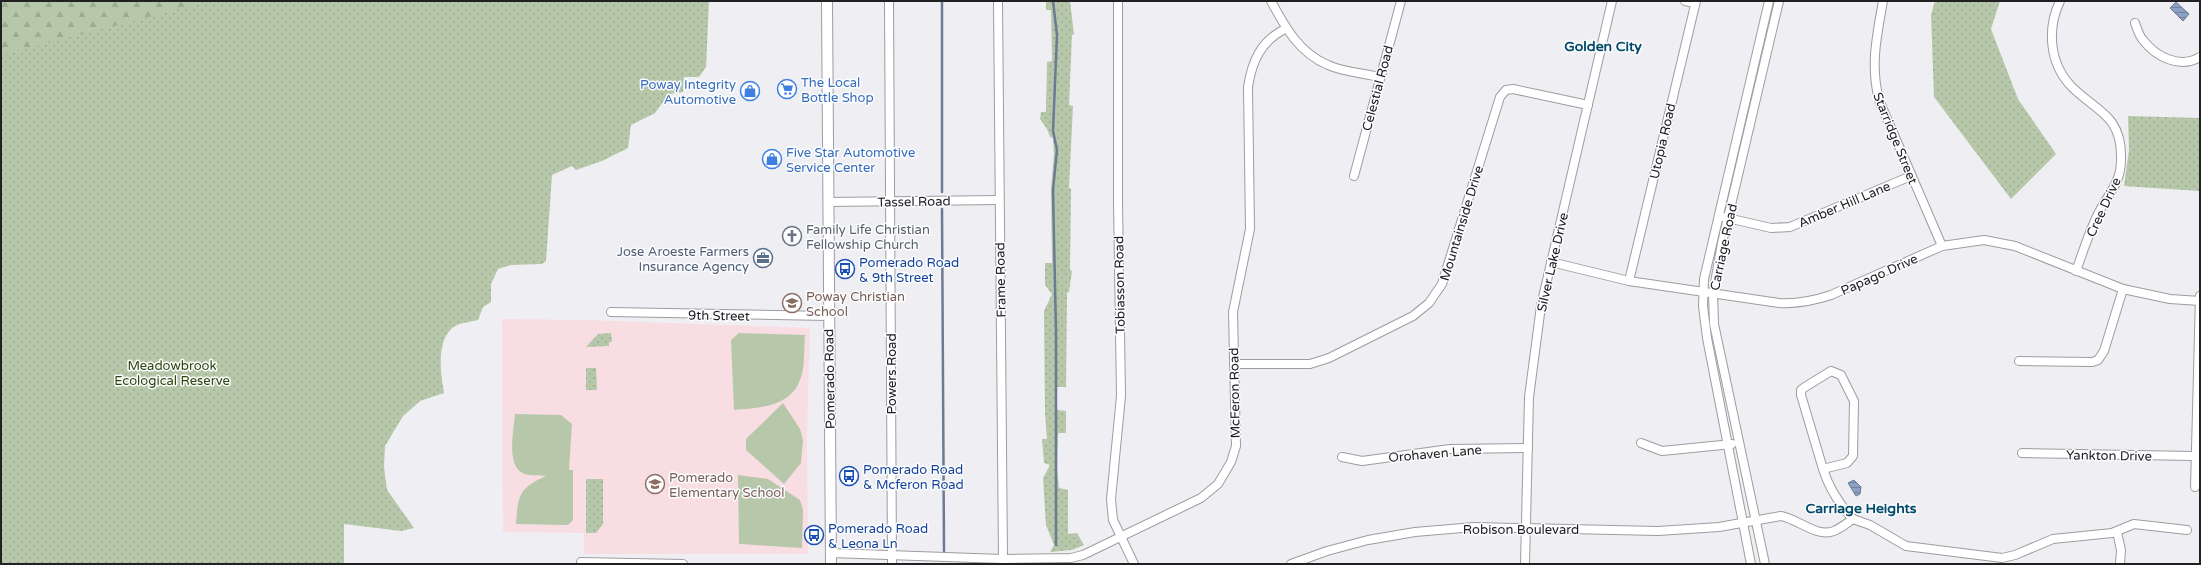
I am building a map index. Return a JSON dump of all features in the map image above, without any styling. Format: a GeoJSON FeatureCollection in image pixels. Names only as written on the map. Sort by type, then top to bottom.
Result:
{"type":"FeatureCollection","features":[{"type":"Feature","properties":{"kind":"main road","name":"Pomerado Road"},"geometry":{"type":"LineString","coordinates":[[827,1],[828,316],[831,564]]}},
{"type":"Feature","properties":{"kind":"street","name":"Powers Road"},"geometry":{"type":"LineString","coordinates":[[889,1],[892,560]]}},
{"type":"Feature","properties":{"kind":"street","name":"Frame Road"},"geometry":{"type":"LineString","coordinates":[[998,1],[1003,559]]}},
{"type":"Feature","properties":{"kind":"street","name":"Tobiasson Road"},"geometry":{"type":"LineString","coordinates":[[1118,1],[1118,201],[1121,396],[1111,499],[1114,520],[1134,564]]}},
{"type":"Feature","properties":{"kind":"street"},"geometry":{"type":"LineString","coordinates":[[1271,1],[1285,29],[1307,53],[1328,66],[1379,77]]}},
{"type":"Feature","properties":{"kind":"street","name":"Celestial Road"},"geometry":{"type":"LineString","coordinates":[[1354,176],[1379,77],[1401,1]]}},
{"type":"Feature","properties":{"kind":"street","name":"Silver Lake Drive"},"geometry":{"type":"LineString","coordinates":[[1525,564],[1530,389],[1541,306],[1612,1]]}},
{"type":"Feature","properties":{"kind":"street"},"geometry":{"type":"LineString","coordinates":[[1685,1],[1695,2]]}},
{"type":"Feature","properties":{"kind":"street","name":"Carriage Road"},"geometry":{"type":"LineString","coordinates":[[1751,564],[1729,444],[1707,338],[1703,292],[1704,279],[1769,1]]}},
{"type":"Feature","properties":{"kind":"street","name":"Carriage Road"},"geometry":{"type":"LineString","coordinates":[[1765,564],[1717,341],[1713,294],[1728,218],[1779,1]]}},
{"type":"Feature","properties":{"kind":"street","name":"Starridge Street"},"geometry":{"type":"LineString","coordinates":[[1883,1],[1874,49],[1875,83],[1879,100],[1942,246]]}},
{"type":"Feature","properties":{"kind":"street","name":"Cree Drive"},"geometry":{"type":"LineString","coordinates":[[2060,1],[2055,11],[2051,40],[2057,66],[2071,86],[2100,108],[2112,122],[2119,139],[2121,154],[2119,178],[2099,213],[2076,271]]}},
{"type":"Feature","properties":{"kind":"street","name":"Utopia Road"},"geometry":{"type":"LineString","coordinates":[[1629,281],[1695,2]]}},
{"type":"Feature","properties":{"kind":"street"},"geometry":{"type":"LineString","coordinates":[[2135,23],[2142,40],[2163,58],[2174,62],[2194,61],[2200,56]]}},
{"type":"Feature","properties":{"kind":"street","name":"McFeron Road"},"geometry":{"type":"LineString","coordinates":[[831,553],[892,560],[1071,558],[1083,555],[1201,498],[1218,484],[1231,462],[1236,446],[1234,304],[1250,229],[1249,79],[1259,51],[1273,35],[1285,29]]}},
{"type":"Feature","properties":{"kind":"street"},"geometry":{"type":"LineString","coordinates":[[1758,47],[1768,50]]}},
{"type":"Feature","properties":{"kind":"street","name":"Mountainside Drive"},"geometry":{"type":"LineString","coordinates":[[1234,364],[1310,364],[1329,358],[1413,316],[1429,303],[1442,284],[1500,97],[1506,90],[1513,89],[1588,105]]}},
{"type":"Feature","properties":{"kind":"street","name":"Amber Hill Lane"},"geometry":{"type":"LineString","coordinates":[[1719,216],[1771,228],[1790,227],[1911,176]]}},
{"type":"Feature","properties":{"kind":"street","name":"Tassel Road"},"geometry":{"type":"LineString","coordinates":[[828,202],[999,200]]}},
{"type":"Feature","properties":{"kind":"street","name":"Papago Drive"},"geometry":{"type":"LineString","coordinates":[[1551,262],[1629,281],[1779,303],[1812,301],[1830,295],[1942,246],[1984,240],[2015,246],[2123,289],[2170,299],[2200,301]]}},
{"type":"Feature","properties":{"kind":"street"},"geometry":{"type":"LineString","coordinates":[[2018,361],[2092,362],[2098,360],[2104,351],[2123,289]]}},
{"type":"Feature","properties":{"kind":"street"},"geometry":{"type":"LineString","coordinates":[[2195,487],[2200,296]]}},
{"type":"Feature","properties":{"kind":"street","name":"9th Street"},"geometry":{"type":"LineString","coordinates":[[611,312],[828,316]]}},
{"type":"Feature","properties":{"kind":"street"},"geometry":{"type":"LineString","coordinates":[[1823,469],[1847,463],[1853,456],[1854,400],[1841,375],[1836,372],[1828,373],[1805,387],[1801,392],[1823,469],[1833,494],[1853,519],[1870,525],[1906,546],[1997,558],[2015,555],[2053,538],[2117,532],[2138,524],[2187,530]]}},
{"type":"Feature","properties":{"kind":"street"},"geometry":{"type":"LineString","coordinates":[[1641,442],[1662,451],[1738,443]]}},
{"type":"Feature","properties":{"kind":"street","name":"Orohaven Lane"},"geometry":{"type":"LineString","coordinates":[[1342,457],[1362,461],[1450,449],[1528,448]]}},
{"type":"Feature","properties":{"kind":"street","name":"Yankton Drive"},"geometry":{"type":"LineString","coordinates":[[2022,453],[2196,456]]}},
{"type":"Feature","properties":{"kind":"street","name":"Robison Boulevard"},"geometry":{"type":"LineString","coordinates":[[1291,564],[1327,551],[1368,540],[1415,532],[1474,527],[1658,531],[1719,527],[1755,520],[1786,517],[1815,530],[1830,532],[1853,519]]}},
{"type":"Feature","properties":{"kind":"street"},"geometry":{"type":"LineString","coordinates":[[2117,532],[2121,550],[2120,564]]}},
{"type":"Feature","properties":{"kind":"street"},"geometry":{"type":"LineString","coordinates":[[581,562],[683,564]]}},
{"type":"Feature","properties":{"kind":"shaded area","name":"Pomerado Elementary School"},"geometry":{"type":"Polygon","coordinates":[[[502,319],[586,320],[810,328],[807,436],[808,554],[584,554],[584,533],[503,532],[502,319]]]}},
{"type":"Feature","properties":{"kind":"green space","name":"Meadowbrook Ecological Reserve"},"geometry":{"type":"Polygon","coordinates":[[[1,1],[709,1],[706,67],[699,77],[684,77],[683,92],[669,94],[655,113],[631,125],[628,148],[602,161],[576,170],[572,166],[552,175],[546,261],[542,264],[511,265],[498,269],[491,284],[491,302],[483,307],[478,320],[456,325],[446,335],[441,351],[444,393],[420,401],[403,416],[385,446],[384,467],[387,490],[414,528],[401,531],[344,524],[344,564],[1,564],[1,1]]]}},
{"type":"Feature","properties":{"kind":"green space"},"geometry":{"type":"Polygon","coordinates":[[[1,1],[210,1],[1,55],[1,1]]]}},
{"type":"Feature","properties":{"kind":"green space"},"geometry":{"type":"Polygon","coordinates":[[[1046,1],[1070,1],[1074,34],[1072,35],[1069,105],[1073,106],[1069,188],[1071,189],[1070,270],[1072,271],[1069,292],[1067,293],[1066,387],[1057,387],[1057,410],[1066,411],[1066,433],[1058,433],[1057,469],[1059,488],[1068,490],[1068,534],[1077,533],[1084,545],[1072,550],[1050,552],[1054,545],[1046,525],[1043,478],[1050,465],[1044,463],[1042,439],[1047,439],[1045,413],[1044,311],[1052,294],[1045,285],[1045,263],[1052,263],[1051,188],[1054,154],[1053,138],[1050,137],[1047,129],[1040,119],[1041,112],[1046,112],[1047,62],[1052,61],[1051,10],[1046,10],[1046,1]]]}},
{"type":"Feature","properties":{"kind":"green space"},"geometry":{"type":"Polygon","coordinates":[[[1935,1],[2000,1],[1991,29],[2018,99],[2056,154],[2011,199],[1934,97],[1931,15],[1935,1]]]}},
{"type":"Feature","properties":{"kind":"green space"},"geometry":{"type":"Polygon","coordinates":[[[2128,116],[2200,118],[2200,191],[2124,186],[2129,150],[2128,116]]]}},
{"type":"Feature","properties":{"kind":"green space"},"geometry":{"type":"Polygon","coordinates":[[[611,333],[612,342],[609,342],[609,346],[586,347],[598,334],[611,333]]]}},
{"type":"Feature","properties":{"kind":"green space"},"geometry":{"type":"Polygon","coordinates":[[[739,333],[805,335],[802,376],[795,389],[789,396],[781,401],[763,407],[734,410],[731,340],[739,333]]]}},
{"type":"Feature","properties":{"kind":"green space"},"geometry":{"type":"Polygon","coordinates":[[[586,368],[596,368],[597,390],[586,390],[586,368]]]}},
{"type":"Feature","properties":{"kind":"green space"},"geometry":{"type":"Polygon","coordinates":[[[783,403],[800,429],[803,440],[801,463],[784,484],[746,450],[746,439],[783,403]]]}},
{"type":"Feature","properties":{"kind":"green space"},"geometry":{"type":"Polygon","coordinates":[[[515,414],[561,415],[572,424],[569,470],[573,470],[573,520],[568,525],[516,524],[519,499],[525,489],[530,484],[546,476],[525,474],[519,470],[515,464],[512,438],[515,414]]]}},
{"type":"Feature","properties":{"kind":"green space"},"geometry":{"type":"Polygon","coordinates":[[[738,475],[768,479],[800,500],[803,510],[802,548],[739,544],[738,475]]]}},
{"type":"Feature","properties":{"kind":"green space"},"geometry":{"type":"Polygon","coordinates":[[[586,479],[603,479],[603,524],[596,533],[586,533],[586,479]]]}},
{"type":"Feature","properties":{"kind":"water"},"geometry":{"type":"Polygon","coordinates":[[[2176,2],[2189,14],[2183,21],[2170,8],[2176,2]]]}},
{"type":"Feature","properties":{"kind":"water"},"geometry":{"type":"Polygon","coordinates":[[[1854,480],[1861,487],[1860,494],[1856,496],[1848,483],[1854,480]]]}},
{"type":"Feature","properties":{"kind":"waterway"},"geometry":{"type":"LineString","coordinates":[[942,1],[942,192]]}},
{"type":"Feature","properties":{"kind":"waterway"},"geometry":{"type":"LineString","coordinates":[[1053,1],[1057,35],[1053,131],[1057,150],[1053,190],[1056,332],[1056,545]]}},
{"type":"Feature","properties":{"kind":"waterway"},"geometry":{"type":"LineString","coordinates":[[942,209],[944,551]]}},
{"type":"Feature","properties":{"kind":"place","name":"The Local Bottle Shop"},"geometry":{"type":"Point","coordinates":[787,89]}},
{"type":"Feature","properties":{"kind":"place","name":"Poway Integrity Automotive"},"geometry":{"type":"Point","coordinates":[750,91]}},
{"type":"Feature","properties":{"kind":"place","name":"Five Star Automotive Service Center"},"geometry":{"type":"Point","coordinates":[772,159]}},
{"type":"Feature","properties":{"kind":"place","name":"Family Life Christian Fellowship Church"},"geometry":{"type":"Point","coordinates":[792,236]}},
{"type":"Feature","properties":{"kind":"place","name":"Jose Aroeste Farmers Insurance Agency"},"geometry":{"type":"Point","coordinates":[763,258]}},
{"type":"Feature","properties":{"kind":"place","name":"Pomerado Road & 9th Street"},"geometry":{"type":"Point","coordinates":[845,269]}},
{"type":"Feature","properties":{"kind":"place","name":"Poway Christian School"},"geometry":{"type":"Point","coordinates":[792,303]}},
{"type":"Feature","properties":{"kind":"place","name":"Pomerado Road & Mcferon Road"},"geometry":{"type":"Point","coordinates":[849,476]}},
{"type":"Feature","properties":{"kind":"place","name":"Pomerado Elementary School"},"geometry":{"type":"Point","coordinates":[655,484]}},
{"type":"Feature","properties":{"kind":"place","name":"Pomerado Road & Leona Ln"},"geometry":{"type":"Point","coordinates":[814,535]}},
{"type":"Feature","properties":{"kind":"district","name":"Golden City"},"geometry":{"type":"Point","coordinates":[1603,46]}},
{"type":"Feature","properties":{"kind":"district","name":"Carriage Heights"},"geometry":{"type":"Point","coordinates":[1861,508]}}]}
